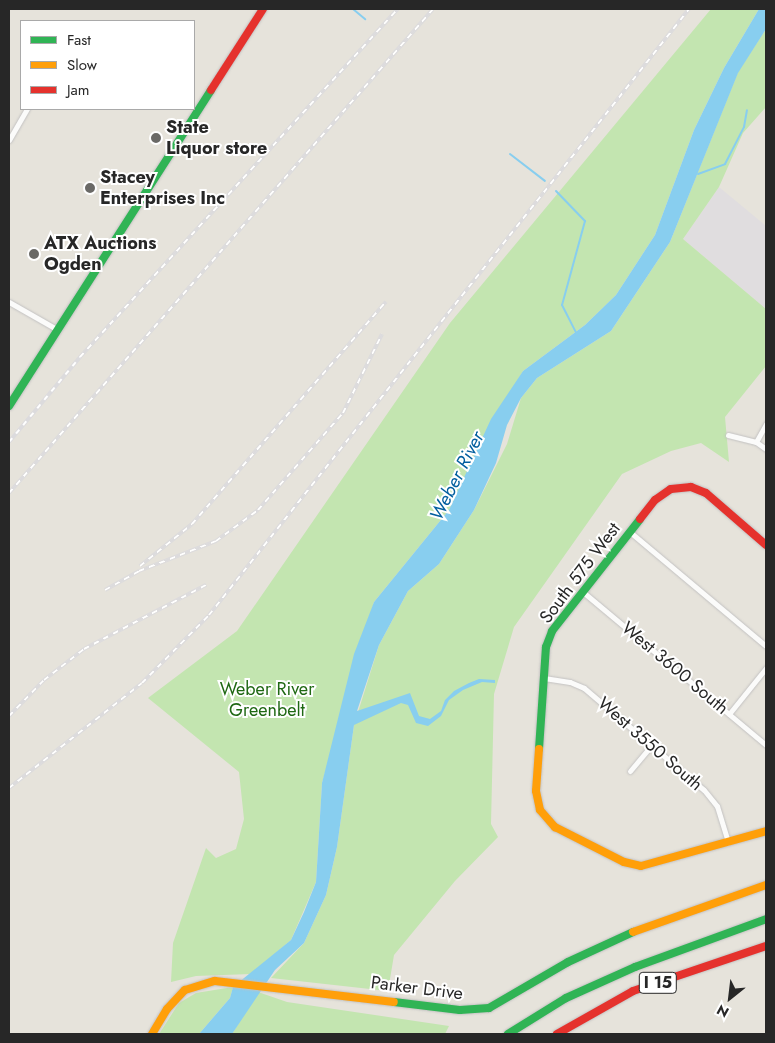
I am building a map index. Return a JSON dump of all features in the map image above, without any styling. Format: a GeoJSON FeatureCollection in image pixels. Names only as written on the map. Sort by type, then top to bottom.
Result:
{"type":"FeatureCollection","features":[{"type":"Feature","properties":{"kind":"main road"},"geometry":{"type":"LineString","coordinates":[[9,406],[263,9]]}},
{"type":"Feature","properties":{"kind":"main road","name":"South 575 West"},"geometry":{"type":"LineString","coordinates":[[728,842],[640,866],[624,862],[555,827],[540,810],[536,791],[546,647],[552,631],[655,500],[671,490],[691,487],[706,493],[766,545]]}},
{"type":"Feature","properties":{"kind":"main road"},"geometry":{"type":"LineString","coordinates":[[728,842],[766,831]]}},
{"type":"Feature","properties":{"kind":"main road","name":"Parker Drive"},"geometry":{"type":"LineString","coordinates":[[152,1034],[175,1000],[185,990],[215,980],[236,981],[460,1010],[489,1008],[568,962],[625,935],[682,912],[766,885]]}},
{"type":"Feature","properties":{"kind":"main road","name":"I 15"},"geometry":{"type":"LineString","coordinates":[[508,1034],[525,1021],[566,998],[635,967],[766,919]]}},
{"type":"Feature","properties":{"kind":"main road","name":"I 15"},"geometry":{"type":"LineString","coordinates":[[557,1034],[633,991],[766,946]]}},
{"type":"Feature","properties":{"kind":"main road"},"geometry":{"type":"LineString","coordinates":[[504,1034],[525,1021]]}},
{"type":"Feature","properties":{"kind":"street"},"geometry":{"type":"LineString","coordinates":[[9,140],[26,110]]}},
{"type":"Feature","properties":{"kind":"street"},"geometry":{"type":"LineString","coordinates":[[9,302],[58,330]]}},
{"type":"Feature","properties":{"kind":"street"},"geometry":{"type":"LineString","coordinates":[[756,442],[766,424]]}},
{"type":"Feature","properties":{"kind":"street"},"geometry":{"type":"LineString","coordinates":[[728,435],[756,442],[766,448]]}},
{"type":"Feature","properties":{"kind":"street"},"geometry":{"type":"LineString","coordinates":[[630,532],[766,646]]}},
{"type":"Feature","properties":{"kind":"street","name":"West 3600 South"},"geometry":{"type":"LineString","coordinates":[[583,592],[766,745]]}},
{"type":"Feature","properties":{"kind":"street"},"geometry":{"type":"LineString","coordinates":[[729,714],[766,668]]}},
{"type":"Feature","properties":{"kind":"street","name":"West 3550 South"},"geometry":{"type":"LineString","coordinates":[[544,678],[584,688],[704,790],[717,806],[728,842]]}},
{"type":"Feature","properties":{"kind":"street"},"geometry":{"type":"LineString","coordinates":[[630,771],[652,745]]}},
{"type":"Feature","properties":{"kind":"shaded area"},"geometry":{"type":"Polygon","coordinates":[[[719,187],[766,226],[766,309],[683,239],[719,187]]]}},
{"type":"Feature","properties":{"kind":"green space","name":"Weber River Greenbelt"},"geometry":{"type":"Polygon","coordinates":[[[711,9],[759,9],[724,68],[694,130],[655,235],[616,295],[585,325],[523,371],[482,442],[449,510],[374,602],[322,783],[316,882],[291,940],[251,974],[196,976],[171,982],[173,943],[206,848],[216,858],[236,849],[244,819],[239,772],[148,698],[237,631],[450,323],[711,9]]]}},
{"type":"Feature","properties":{"kind":"green space"},"geometry":{"type":"Polygon","coordinates":[[[766,29],[766,107],[743,133],[719,187],[683,239],[766,309],[766,366],[725,417],[729,462],[701,443],[671,451],[622,474],[514,627],[494,694],[491,824],[498,837],[455,881],[394,955],[388,991],[271,978],[304,943],[326,895],[337,847],[354,725],[379,645],[408,591],[439,564],[474,510],[507,444],[521,398],[537,378],[611,331],[670,242],[738,72],[766,29]]]}},
{"type":"Feature","properties":{"kind":"green space"},"geometry":{"type":"Polygon","coordinates":[[[233,987],[230,998],[199,1034],[159,1034],[179,1003],[196,993],[233,987]]]}},
{"type":"Feature","properties":{"kind":"green space"},"geometry":{"type":"Polygon","coordinates":[[[258,992],[287,1002],[449,1026],[445,1034],[232,1034],[258,992]]]}},
{"type":"Feature","properties":{"kind":"water"},"geometry":{"type":"Polygon","coordinates":[[[759,9],[766,9],[766,29],[738,73],[670,242],[611,331],[537,378],[521,398],[507,425],[496,463],[474,510],[439,564],[408,591],[379,645],[357,711],[410,693],[419,716],[430,719],[441,711],[445,700],[454,691],[479,679],[495,680],[495,683],[482,682],[463,690],[449,700],[441,716],[428,726],[416,723],[408,705],[401,703],[354,725],[337,847],[326,895],[304,943],[275,970],[232,1034],[199,1034],[230,998],[233,987],[291,940],[304,912],[316,882],[322,783],[354,654],[374,602],[449,510],[491,419],[523,371],[585,325],[616,295],[655,235],[694,130],[724,68],[759,9]]]}},
{"type":"Feature","properties":{"kind":"waterway"},"geometry":{"type":"LineString","coordinates":[[353,9],[365,19]]}},
{"type":"Feature","properties":{"kind":"waterway"},"geometry":{"type":"LineString","coordinates":[[698,174],[725,164],[744,127],[747,110]]}},
{"type":"Feature","properties":{"kind":"waterway"},"geometry":{"type":"LineString","coordinates":[[510,154],[545,181]]}},
{"type":"Feature","properties":{"kind":"waterway"},"geometry":{"type":"LineString","coordinates":[[556,191],[585,221],[562,305],[577,334]]}},
{"type":"Feature","properties":{"kind":"railway"},"geometry":{"type":"LineString","coordinates":[[9,442],[80,357],[398,9]]}},
{"type":"Feature","properties":{"kind":"railway"},"geometry":{"type":"LineString","coordinates":[[9,493],[433,9]]}},
{"type":"Feature","properties":{"kind":"railway"},"geometry":{"type":"LineString","coordinates":[[9,788],[142,683],[209,615],[689,9]]}},
{"type":"Feature","properties":{"kind":"railway"},"geometry":{"type":"LineString","coordinates":[[140,566],[192,524],[386,302]]}},
{"type":"Feature","properties":{"kind":"railway"},"geometry":{"type":"LineString","coordinates":[[105,590],[139,571],[216,541],[258,510],[343,413],[382,334]]}},
{"type":"Feature","properties":{"kind":"railway"},"geometry":{"type":"LineString","coordinates":[[9,716],[44,680],[84,649],[206,585]]}},
{"type":"Feature","properties":{"kind":"traffic: fast"},"geometry":{"type":"LineString","coordinates":[[9,406],[211,90]]}},
{"type":"Feature","properties":{"kind":"traffic: fast"},"geometry":{"type":"LineString","coordinates":[[539,749],[546,647],[552,631],[640,519]]}},
{"type":"Feature","properties":{"kind":"traffic: fast"},"geometry":{"type":"LineString","coordinates":[[508,1034],[566,998],[635,967],[766,919]]}},
{"type":"Feature","properties":{"kind":"traffic: fast"},"geometry":{"type":"LineString","coordinates":[[394,1002],[460,1010],[489,1008],[568,962],[633,932]]}},
{"type":"Feature","properties":{"kind":"traffic: slow"},"geometry":{"type":"LineString","coordinates":[[539,749],[536,791],[540,810],[555,827],[624,862],[641,866],[766,831]]}},
{"type":"Feature","properties":{"kind":"traffic: slow"},"geometry":{"type":"LineString","coordinates":[[633,932],[766,885]]}},
{"type":"Feature","properties":{"kind":"traffic: slow"},"geometry":{"type":"LineString","coordinates":[[152,1034],[167,1009],[185,990],[215,981],[394,1002]]}},
{"type":"Feature","properties":{"kind":"traffic: jam"},"geometry":{"type":"LineString","coordinates":[[211,90],[263,9]]}},
{"type":"Feature","properties":{"kind":"traffic: jam"},"geometry":{"type":"LineString","coordinates":[[640,519],[655,500],[671,489],[691,487],[706,493],[766,545]]}},
{"type":"Feature","properties":{"kind":"traffic: jam"},"geometry":{"type":"LineString","coordinates":[[557,1034],[633,991],[766,946]]}},
{"type":"Feature","properties":{"kind":"place","name":"State Liquor store"},"geometry":{"type":"Point","coordinates":[156,138]}},
{"type":"Feature","properties":{"kind":"place","name":"Stacey Enterprises Inc"},"geometry":{"type":"Point","coordinates":[90,188]}},
{"type":"Feature","properties":{"kind":"place","name":"ATX Auctions Ogden"},"geometry":{"type":"Point","coordinates":[34,254]}},
{"type":"Feature","properties":{"kind":"water label","name":"Weber River"},"geometry":{"type":"Point","coordinates":[457,476]}}]}
